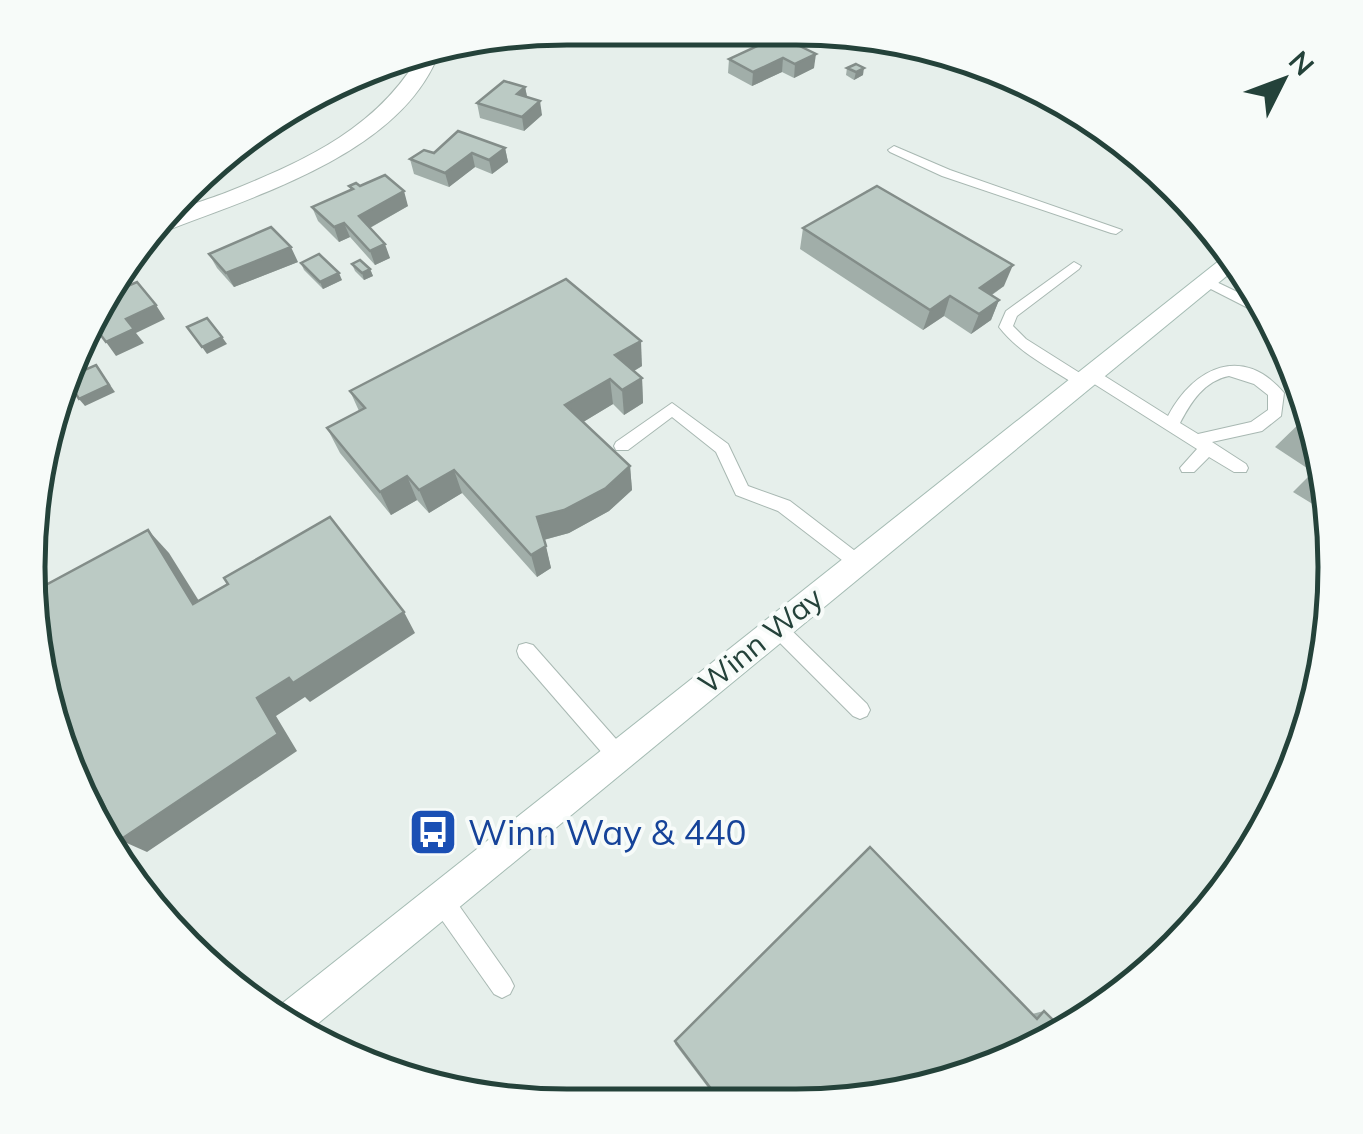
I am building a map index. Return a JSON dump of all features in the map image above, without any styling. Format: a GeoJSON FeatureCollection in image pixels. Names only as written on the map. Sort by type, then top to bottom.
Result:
{"type":"FeatureCollection","features":[{"type":"Feature","properties":{"kind":"street"},"geometry":{"type":"LineString","coordinates":[[181,217],[284,175],[378,122],[420,78],[426,65]]}},
{"type":"Feature","properties":{"kind":"street","name":"Winn Way"},"geometry":{"type":"LineString","coordinates":[[297,1014],[1218,272]]}},
{"type":"Feature","properties":{"kind":"lane"},"geometry":{"type":"LineString","coordinates":[[894,150],[946,173],[1116,230]]}},
{"type":"Feature","properties":{"kind":"lane"},"geometry":{"type":"LineString","coordinates":[[1074,266],[1011,314],[1006,327],[1021,343],[1171,425],[1240,468]]}},
{"type":"Feature","properties":{"kind":"lane"},"geometry":{"type":"LineString","coordinates":[[1218,272],[1238,289]]}},
{"type":"Feature","properties":{"kind":"lane"},"geometry":{"type":"LineString","coordinates":[[1171,425],[1184,396],[1206,377],[1226,370],[1256,374],[1276,392],[1276,412],[1256,427],[1202,444],[1188,468]]}},
{"type":"Feature","properties":{"kind":"lane"},"geometry":{"type":"LineString","coordinates":[[622,446],[672,408],[722,448],[742,490],[784,506],[856,562]]}},
{"type":"Feature","properties":{"kind":"lane"},"geometry":{"type":"LineString","coordinates":[[776,627],[860,710]]}},
{"type":"Feature","properties":{"kind":"lane"},"geometry":{"type":"LineString","coordinates":[[526,651],[617,755]]}},
{"type":"Feature","properties":{"kind":"lane"},"geometry":{"type":"LineString","coordinates":[[440,898],[502,986]]}},
{"type":"Feature","properties":{"kind":"building"},"geometry":{"type":"Polygon","coordinates":[[[759,45],[798,45],[816,54],[795,64],[783,58],[753,72],[729,59],[759,45]]]}},
{"type":"Feature","properties":{"kind":"building"},"geometry":{"type":"Polygon","coordinates":[[[856,64],[864,68],[856,72],[847,68],[856,64]]]}},
{"type":"Feature","properties":{"kind":"building"},"geometry":{"type":"Polygon","coordinates":[[[504,81],[525,87],[517,94],[540,101],[522,117],[477,103],[504,81]]]}},
{"type":"Feature","properties":{"kind":"building"},"geometry":{"type":"Polygon","coordinates":[[[458,131],[505,148],[489,160],[472,153],[445,173],[410,159],[424,150],[434,153],[458,131]]]}},
{"type":"Feature","properties":{"kind":"building"},"geometry":{"type":"Polygon","coordinates":[[[385,175],[404,191],[359,216],[385,244],[370,251],[344,223],[334,227],[312,207],[353,189],[349,186],[360,186],[385,175]]]}},
{"type":"Feature","properties":{"kind":"building"},"geometry":{"type":"Polygon","coordinates":[[[877,186],[1013,265],[980,288],[999,300],[979,314],[950,296],[930,310],[803,228],[877,186]]]}},
{"type":"Feature","properties":{"kind":"building"},"geometry":{"type":"Polygon","coordinates":[[[271,227],[291,247],[226,273],[209,254],[271,227]]]}},
{"type":"Feature","properties":{"kind":"building"},"geometry":{"type":"Polygon","coordinates":[[[319,254],[339,273],[320,282],[301,263],[319,254]]]}},
{"type":"Feature","properties":{"kind":"building"},"geometry":{"type":"Polygon","coordinates":[[[360,260],[370,269],[362,273],[352,264],[360,260]]]}},
{"type":"Feature","properties":{"kind":"building"},"geometry":{"type":"Polygon","coordinates":[[[566,279],[641,341],[615,355],[642,378],[622,390],[610,379],[565,405],[630,466],[606,488],[564,510],[537,517],[546,546],[531,555],[454,470],[419,490],[407,476],[380,492],[327,428],[365,408],[350,391],[566,279]]]}},
{"type":"Feature","properties":{"kind":"building"},"geometry":{"type":"Polygon","coordinates":[[[137,282],[156,305],[126,319],[134,329],[106,342],[100,334],[127,286],[137,282]]]}},
{"type":"Feature","properties":{"kind":"building"},"geometry":{"type":"Polygon","coordinates":[[[207,318],[222,337],[202,347],[187,327],[207,318]]]}},
{"type":"Feature","properties":{"kind":"building"},"geometry":{"type":"Polygon","coordinates":[[[96,365],[109,385],[79,399],[75,393],[84,370],[96,365]]]}},
{"type":"Feature","properties":{"kind":"building"},"geometry":{"type":"Polygon","coordinates":[[[330,517],[404,612],[293,683],[289,678],[257,698],[278,734],[122,839],[85,767],[63,702],[49,635],[46,585],[148,530],[193,604],[228,584],[224,578],[330,517]]]}},
{"type":"Feature","properties":{"kind":"building"},"geometry":{"type":"Polygon","coordinates":[[[441,814],[448,826],[421,845],[414,833],[441,814]]]}},
{"type":"Feature","properties":{"kind":"building"},"geometry":{"type":"Polygon","coordinates":[[[870,847],[1037,1019],[1044,1011],[1054,1021],[996,1049],[931,1071],[830,1088],[711,1089],[675,1041],[870,847]]]}},
{"type":"Feature","properties":{"kind":"place","name":"Winn Way & 440"},"geometry":{"type":"Point","coordinates":[433,832]}}]}
